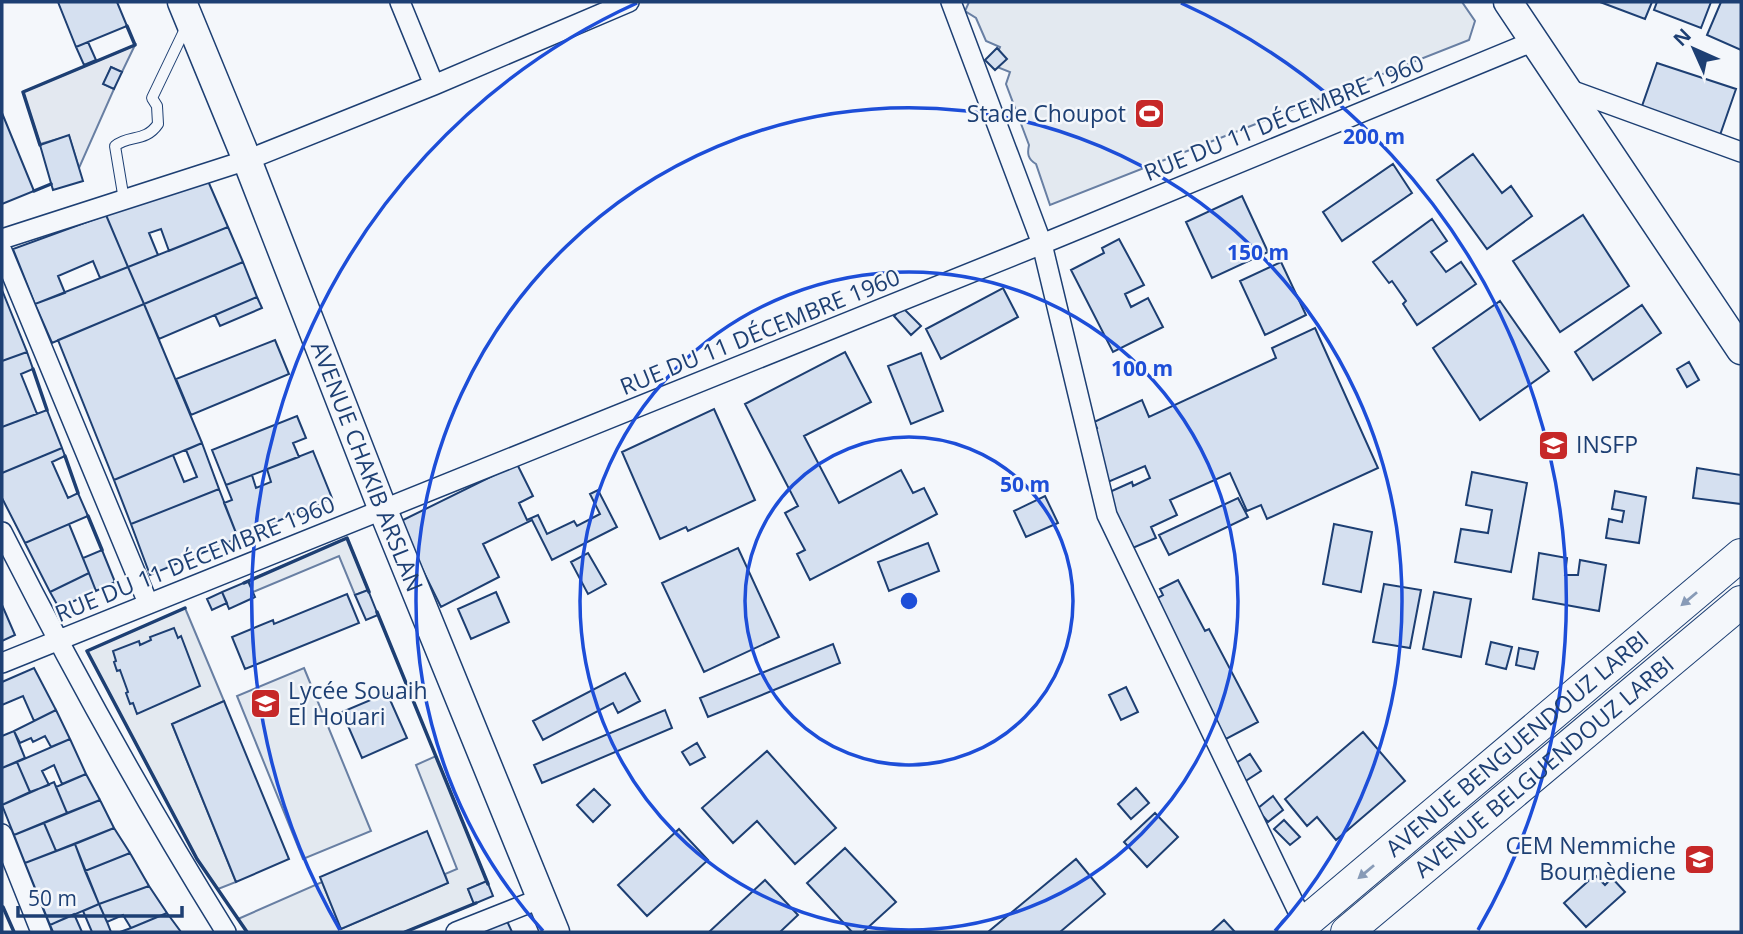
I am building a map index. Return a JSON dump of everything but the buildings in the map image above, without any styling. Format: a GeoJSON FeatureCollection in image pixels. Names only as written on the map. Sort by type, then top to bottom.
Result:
{"type":"FeatureCollection","features":[{"type":"Feature","properties":{"kind":"main road"},"geometry":{"type":"LineString","coordinates":[[1508,2],[1741,350]]}},
{"type":"Feature","properties":{"kind":"main road","name":"AVENUE CHAKIB ARSLAN"},"geometry":{"type":"LineString","coordinates":[[186,11],[383,510],[555,932]]}},
{"type":"Feature","properties":{"kind":"main road","name":"AVENUE BENGUENDOUZ LARBI"},"geometry":{"type":"LineString","coordinates":[[1299,928],[1741,555]]}},
{"type":"Feature","properties":{"kind":"main road","name":"AVENUE BELGUENDOUZ LARBI"},"geometry":{"type":"LineString","coordinates":[[1348,932],[1741,602]]}},
{"type":"Feature","properties":{"kind":"street"},"geometry":{"type":"LineString","coordinates":[[400,2],[434,85]]}},
{"type":"Feature","properties":{"kind":"street"},"geometry":{"type":"LineString","coordinates":[[2,239],[247,160],[434,85],[608,6],[629,2]]}},
{"type":"Feature","properties":{"kind":"street"},"geometry":{"type":"LineString","coordinates":[[951,2],[1042,244],[1107,515],[1299,928]]}},
{"type":"Feature","properties":{"kind":"street","name":"RUE DU 11 DÉCEMBRE 1960"},"geometry":{"type":"LineString","coordinates":[[2,663],[1042,244],[1534,41]]}},
{"type":"Feature","properties":{"kind":"street"},"geometry":{"type":"LineString","coordinates":[[1564,87],[1741,152]]}},
{"type":"Feature","properties":{"kind":"street"},"geometry":{"type":"LineString","coordinates":[[2,251],[148,604]]}},
{"type":"Feature","properties":{"kind":"street"},"geometry":{"type":"LineString","coordinates":[[2,532],[57,640],[192,878],[226,932]]}},
{"type":"Feature","properties":{"kind":"street"},"geometry":{"type":"LineString","coordinates":[[2,834],[41,932]]}},
{"type":"Feature","properties":{"kind":"street"},"geometry":{"type":"LineString","coordinates":[[456,932],[542,898]]}},
{"type":"Feature","properties":{"kind":"lane"},"geometry":{"type":"LineString","coordinates":[[124,200],[115,146],[121,141],[142,138],[153,132],[159,124],[157,106],[152,98],[186,11]]}},
{"type":"Feature","properties":{"kind":"shaded area","name":"Stade Choupot"},"geometry":{"type":"Polygon","coordinates":[[[969,2],[1462,2],[1475,21],[1469,40],[1050,205],[1036,164],[1029,156],[1029,145],[1006,84],[1010,72],[992,65],[1000,47],[986,41],[976,18],[965,11],[969,2]]]}},
{"type":"Feature","properties":{"kind":"shaded area"},"geometry":{"type":"Polygon","coordinates":[[[135,45],[122,72],[111,67],[104,84],[114,89],[79,168],[69,136],[40,144],[23,92],[135,45]]]}},
{"type":"Feature","properties":{"kind":"shaded area"},"geometry":{"type":"Polygon","coordinates":[[[347,538],[368,590],[355,595],[339,556],[253,592],[248,581],[347,538]]]}},
{"type":"Feature","properties":{"kind":"shaded area"},"geometry":{"type":"Polygon","coordinates":[[[185,608],[224,701],[172,724],[236,882],[218,889],[197,859],[87,651],[185,608]]]}},
{"type":"Feature","properties":{"kind":"shaded area"},"geometry":{"type":"Polygon","coordinates":[[[304,668],[371,831],[303,859],[237,696],[304,668]]]}},
{"type":"Feature","properties":{"kind":"shaded area"},"geometry":{"type":"Polygon","coordinates":[[[436,756],[487,881],[468,889],[474,904],[405,932],[247,932],[238,919],[322,882],[341,929],[448,883],[445,874],[457,869],[416,765],[436,756]]]}},
{"type":"Feature","properties":{"kind":"wall"},"geometry":{"type":"LineString","coordinates":[[40,145],[23,92],[135,45],[127,26]]}},
{"type":"Feature","properties":{"kind":"wall"},"geometry":{"type":"LineString","coordinates":[[34,191],[51,184]]}},
{"type":"Feature","properties":{"kind":"wall"},"geometry":{"type":"LineString","coordinates":[[33,369],[47,410]]}},
{"type":"Feature","properties":{"kind":"wall"},"geometry":{"type":"LineString","coordinates":[[65,456],[78,493]]}},
{"type":"Feature","properties":{"kind":"wall"},"geometry":{"type":"LineString","coordinates":[[88,516],[102,550]]}},
{"type":"Feature","properties":{"kind":"wall"},"geometry":{"type":"LineString","coordinates":[[244,583],[347,538],[369,592]]}},
{"type":"Feature","properties":{"kind":"wall"},"geometry":{"type":"LineString","coordinates":[[185,608],[87,651],[197,859],[247,932]]}},
{"type":"Feature","properties":{"kind":"wall"},"geometry":{"type":"LineString","coordinates":[[377,612],[488,884]]}},
{"type":"Feature","properties":{"kind":"wall"},"geometry":{"type":"LineString","coordinates":[[405,932],[476,903]]}},
{"type":"Feature","properties":{"kind":"wall"},"geometry":{"type":"LineString","coordinates":[[3,907],[14,932]]}},
{"type":"Feature","properties":{"kind":"place","name":"Stade Choupot"},"geometry":{"type":"Point","coordinates":[1149,114]}},
{"type":"Feature","properties":{"kind":"place","name":"INSFP"},"geometry":{"type":"Point","coordinates":[1553,445]}},
{"type":"Feature","properties":{"kind":"place","name":"Lycée Souaih El Houari"},"geometry":{"type":"Point","coordinates":[265,704]}},
{"type":"Feature","properties":{"kind":"place","name":"CEM Nemmiche Boumèdiene"},"geometry":{"type":"Point","coordinates":[1699,859]}}]}
